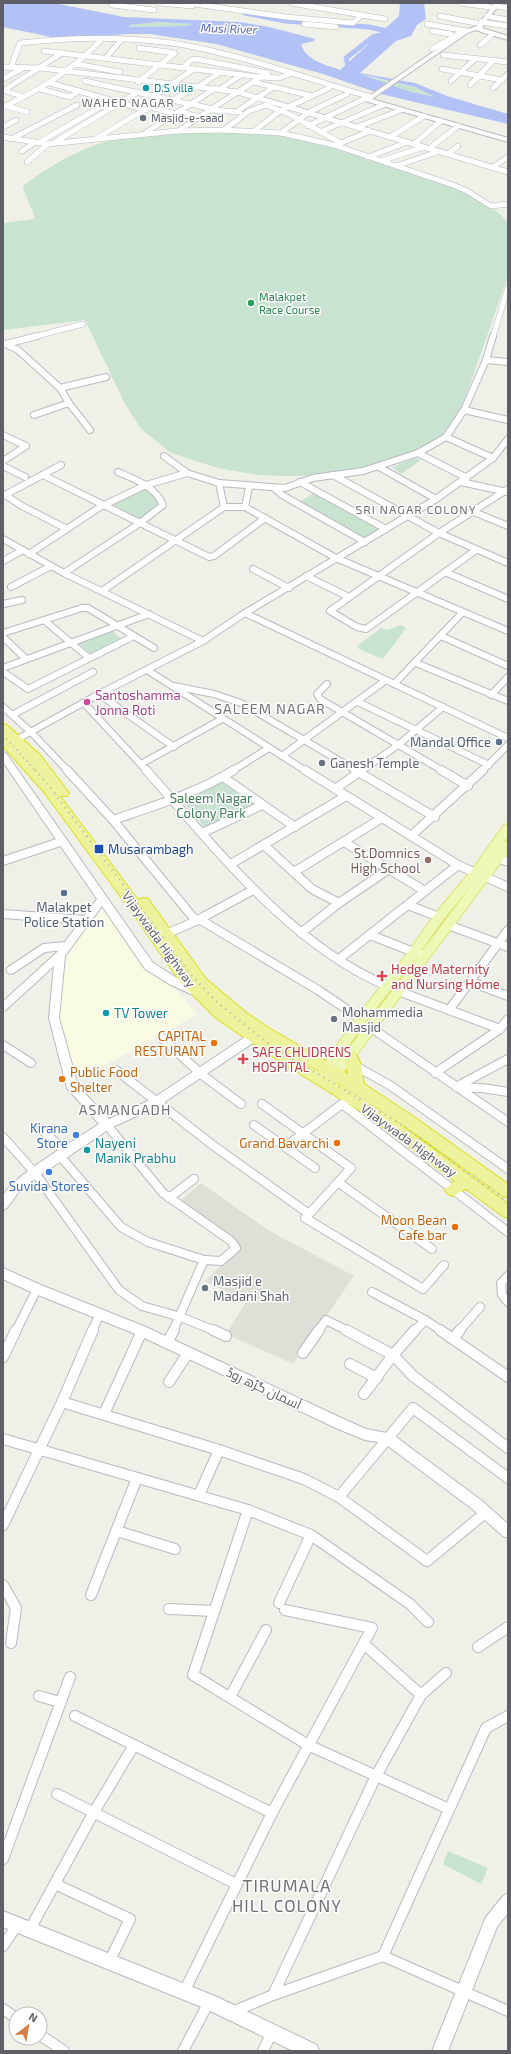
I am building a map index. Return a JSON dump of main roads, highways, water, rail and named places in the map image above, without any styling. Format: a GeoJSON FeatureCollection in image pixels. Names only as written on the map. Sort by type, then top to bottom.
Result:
{"type":"FeatureCollection","features":[{"type":"Feature","properties":{"kind":"highway","name":"Vijaywada Highway"},"geometry":{"type":"LineString","coordinates":[[3,728],[6,744],[42,774],[166,934],[201,982],[239,1015],[328,1076],[350,1097],[373,1112],[508,1212]]}},
{"type":"Feature","properties":{"kind":"highway","name":"Vijaywada Highway"},"geometry":{"type":"LineString","coordinates":[[42,774],[186,980],[221,1014],[278,1053],[328,1076]]}},
{"type":"Feature","properties":{"kind":"highway"},"geometry":{"type":"LineString","coordinates":[[350,1097],[352,1060]]}},
{"type":"Feature","properties":{"kind":"highway","name":"Vijaywada Highway"},"geometry":{"type":"LineString","coordinates":[[350,1097],[409,1121],[508,1192]]}},
{"type":"Feature","properties":{"kind":"highway"},"geometry":{"type":"LineString","coordinates":[[453,1190],[466,1181]]}},
{"type":"Feature","properties":{"kind":"main road"},"geometry":{"type":"LineString","coordinates":[[328,1076],[361,1019],[387,986],[448,925],[508,828]]}},
{"type":"Feature","properties":{"kind":"main road"},"geometry":{"type":"LineString","coordinates":[[328,1076],[352,1060],[370,1027],[398,991],[439,917],[479,876],[503,860],[508,845]]}},
{"type":"Feature","properties":{"kind":"water","name":"Musi River"},"geometry":{"type":"Polygon","coordinates":[[[3,3],[54,3],[124,17],[239,22],[269,27],[315,39],[314,41],[301,44],[303,50],[311,58],[340,70],[399,16],[400,3],[424,3],[426,19],[417,25],[411,36],[396,41],[360,73],[415,83],[447,96],[508,114],[508,124],[381,94],[323,74],[216,44],[150,34],[61,39],[3,27],[3,3]],[[159,22],[130,25],[129,27],[187,26],[193,24],[159,22]],[[360,74],[411,92],[435,97],[415,87],[360,74]]]}},
{"type":"Feature","properties":{"kind":"waterway"},"geometry":{"type":"LineString","coordinates":[[245,13],[285,21],[313,23]]}},
{"type":"Feature","properties":{"kind":"waterway"},"geometry":{"type":"LineString","coordinates":[[326,24],[369,27],[392,32]]}},
{"type":"Feature","properties":{"kind":"waterway"},"geometry":{"type":"LineString","coordinates":[[350,74],[346,58],[373,37],[388,33]]}},
{"type":"Feature","properties":{"kind":"railway"},"geometry":{"type":"LineString","coordinates":[[3,735],[36,771]]}},
{"type":"Feature","properties":{"kind":"railway"},"geometry":{"type":"LineString","coordinates":[[35,770],[47,783],[190,974],[217,1002],[266,1042],[402,1125],[508,1202]]}},
{"type":"Feature","properties":{"kind":"place","name":"D.S villa"},"geometry":{"type":"Point","coordinates":[146,88]}},
{"type":"Feature","properties":{"kind":"place","name":"Masjid-e-saad"},"geometry":{"type":"Point","coordinates":[143,118]}},
{"type":"Feature","properties":{"kind":"place","name":"Malakpet Race Course"},"geometry":{"type":"Point","coordinates":[251,303]}},
{"type":"Feature","properties":{"kind":"place","name":"Santoshamma Jonna Roti"},"geometry":{"type":"Point","coordinates":[87,702]}},
{"type":"Feature","properties":{"kind":"place","name":"Mandal Office"},"geometry":{"type":"Point","coordinates":[499,742]}},
{"type":"Feature","properties":{"kind":"place","name":"Ganesh Temple"},"geometry":{"type":"Point","coordinates":[322,763]}},
{"type":"Feature","properties":{"kind":"place","name":"Musarambagh"},"geometry":{"type":"Point","coordinates":[99,849]}},
{"type":"Feature","properties":{"kind":"place","name":"St.Domnics High School"},"geometry":{"type":"Point","coordinates":[428,860]}},
{"type":"Feature","properties":{"kind":"place","name":"Malakpet Police Station"},"geometry":{"type":"Point","coordinates":[64,893]}},
{"type":"Feature","properties":{"kind":"place","name":"Hedge Maternity and Nursing Home"},"geometry":{"type":"Point","coordinates":[382,976]}},
{"type":"Feature","properties":{"kind":"place","name":"TV Tower"},"geometry":{"type":"Point","coordinates":[106,1013]}},
{"type":"Feature","properties":{"kind":"place","name":"Mohammedia Masjid"},"geometry":{"type":"Point","coordinates":[334,1019]}},
{"type":"Feature","properties":{"kind":"place","name":"CAPITAL RESTURANT"},"geometry":{"type":"Point","coordinates":[214,1043]}},
{"type":"Feature","properties":{"kind":"place","name":"SAFE CHLIDRENS HOSPITAL"},"geometry":{"type":"Point","coordinates":[243,1059]}},
{"type":"Feature","properties":{"kind":"place","name":"Public Food Shelter"},"geometry":{"type":"Point","coordinates":[62,1079]}},
{"type":"Feature","properties":{"kind":"place","name":"Kirana Store"},"geometry":{"type":"Point","coordinates":[76,1135]}},
{"type":"Feature","properties":{"kind":"place","name":"Grand Bavarchi"},"geometry":{"type":"Point","coordinates":[337,1143]}},
{"type":"Feature","properties":{"kind":"place","name":"Nayeni Manik Prabhu"},"geometry":{"type":"Point","coordinates":[87,1150]}},
{"type":"Feature","properties":{"kind":"place","name":"Suvida Stores"},"geometry":{"type":"Point","coordinates":[49,1172]}},
{"type":"Feature","properties":{"kind":"place","name":"Moon Bean Cafe bar"},"geometry":{"type":"Point","coordinates":[455,1227]}},
{"type":"Feature","properties":{"kind":"place","name":"Masjid e Madani Shah"},"geometry":{"type":"Point","coordinates":[205,1288]}},
{"type":"Feature","properties":{"kind":"district","name":"WAHED NAGAR"},"geometry":{"type":"Point","coordinates":[128,103]}},
{"type":"Feature","properties":{"kind":"district","name":"SRI NAGAR COLONY"},"geometry":{"type":"Point","coordinates":[416,510]}},
{"type":"Feature","properties":{"kind":"district","name":"SALEEM NAGAR"},"geometry":{"type":"Point","coordinates":[270,709]}},
{"type":"Feature","properties":{"kind":"district","name":"ASMANGADH"},"geometry":{"type":"Point","coordinates":[125,1110]}},
{"type":"Feature","properties":{"kind":"district","name":"TIRUMALA HILL COLONY"},"geometry":{"type":"Point","coordinates":[287,1896]}},
{"type":"Feature","properties":{"kind":"park label","name":"Saleem Nagar Colony Park"},"geometry":{"type":"Point","coordinates":[211,806]}}]}
